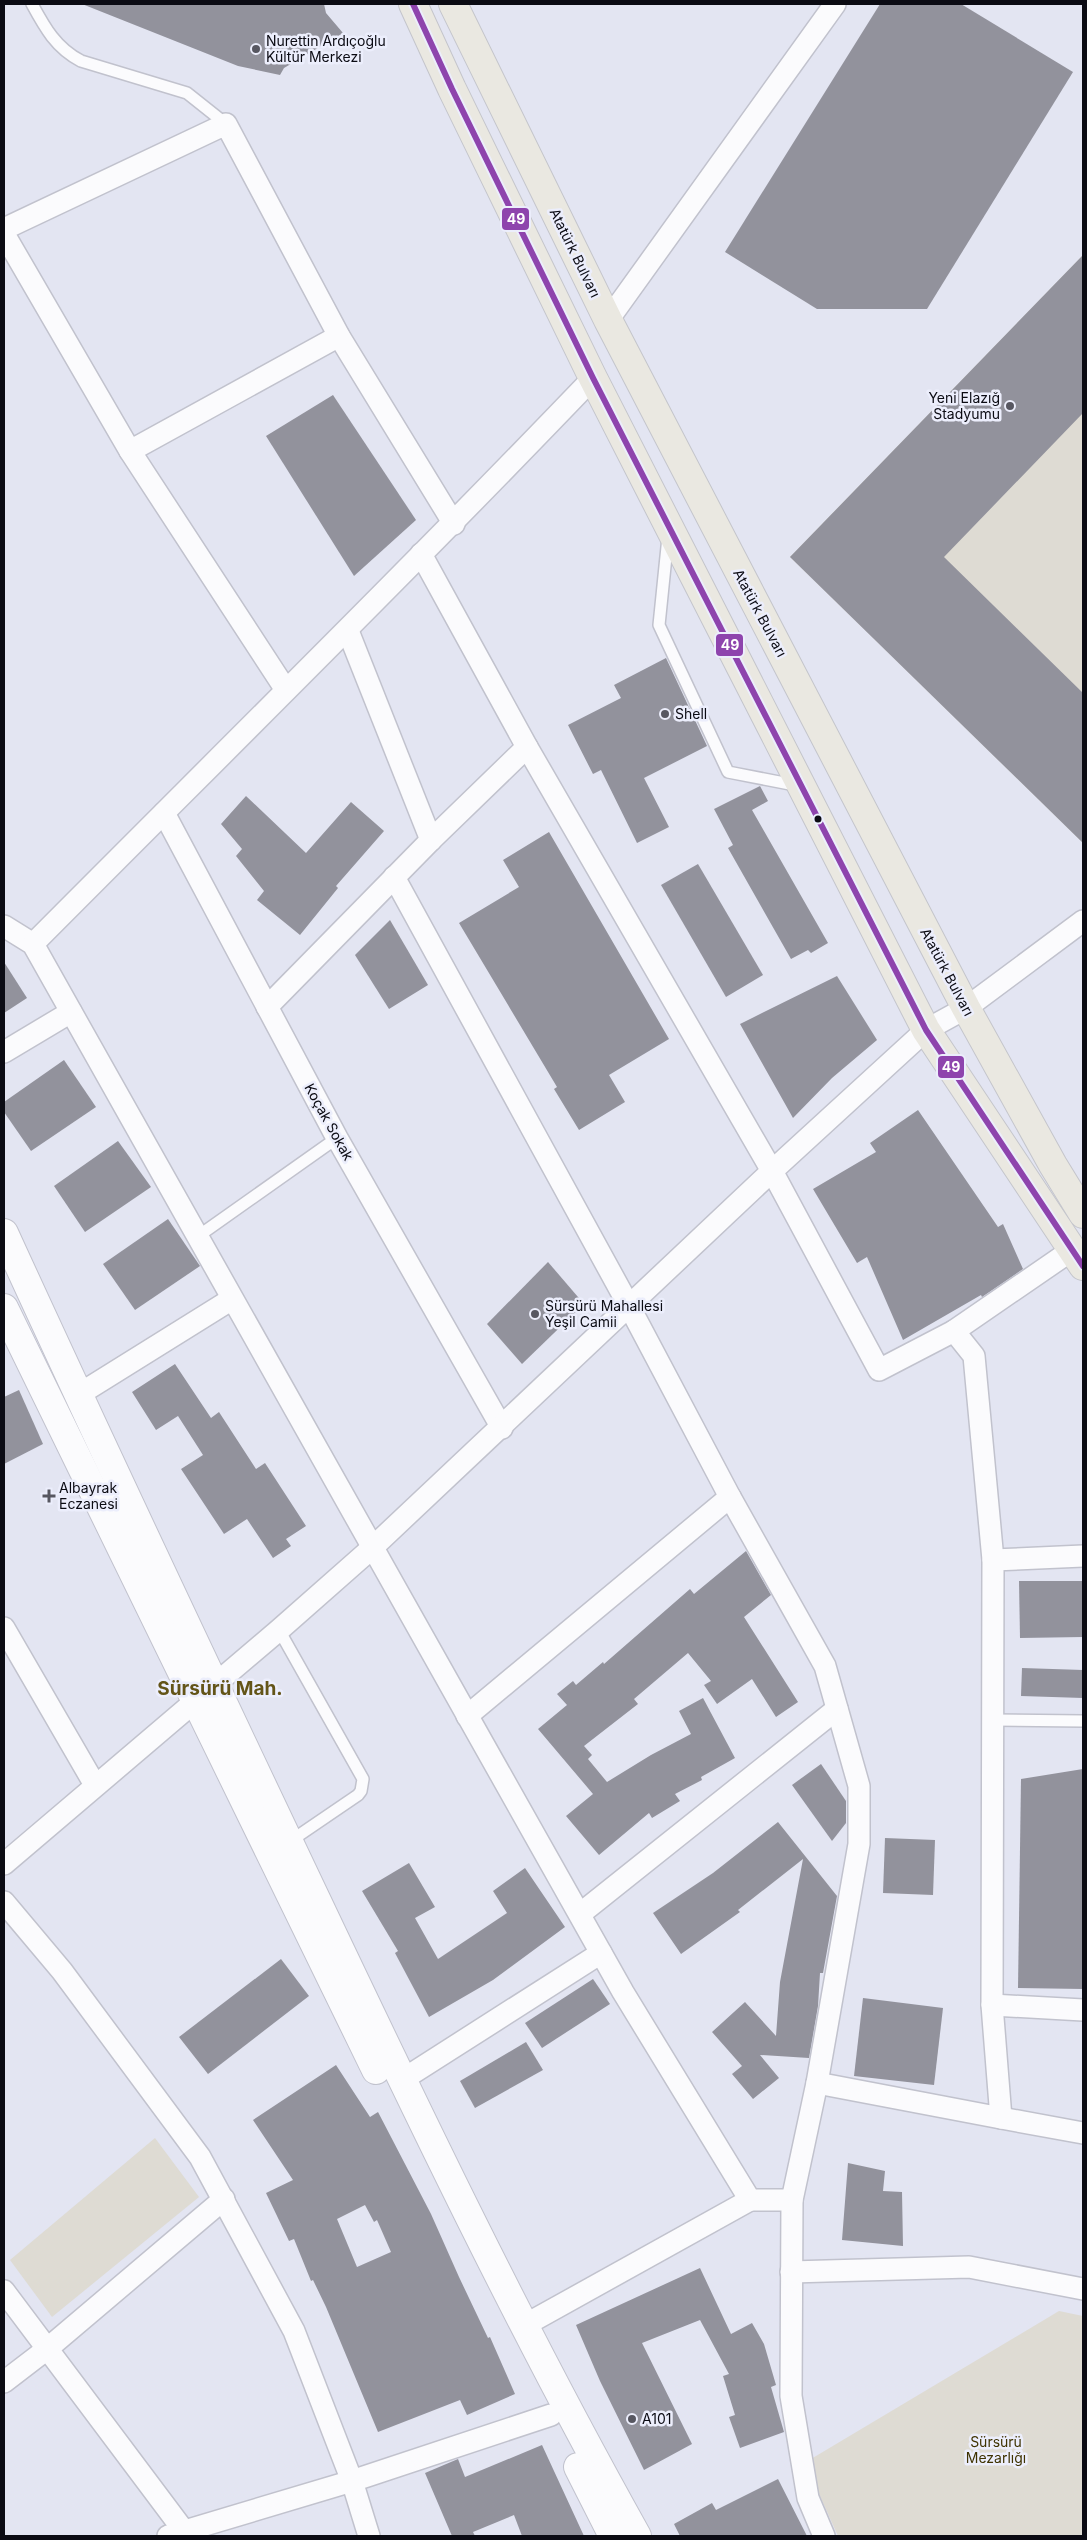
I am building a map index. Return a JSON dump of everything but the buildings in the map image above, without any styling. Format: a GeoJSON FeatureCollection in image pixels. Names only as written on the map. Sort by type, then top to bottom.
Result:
{"type":"FeatureCollection","features":[{"type":"Feature","properties":{"kind":"main road"},"geometry":{"type":"LineString","coordinates":[[413,4],[452,89],[593,378],[926,1030],[1078,1258]]}},
{"type":"Feature","properties":{"kind":"main road","name":"Atatürk Bulvarı"},"geometry":{"type":"LineString","coordinates":[[453,4],[608,320],[966,1008],[1053,1165],[1083,1214]]}},
{"type":"Feature","properties":{"kind":"main road"},"geometry":{"type":"LineString","coordinates":[[4,1233],[78,1395],[205,1692],[373,2063],[613,2536]]}},
{"type":"Feature","properties":{"kind":"main road"},"geometry":{"type":"LineString","coordinates":[[4,1308],[205,1692],[289,1842],[402,2080],[577,2429],[637,2536]]}},
{"type":"Feature","properties":{"kind":"street"},"geometry":{"type":"LineString","coordinates":[[608,320],[835,4]]}},
{"type":"Feature","properties":{"kind":"street"},"geometry":{"type":"LineString","coordinates":[[4,229],[226,124],[339,336],[454,524]]}},
{"type":"Feature","properties":{"kind":"street"},"geometry":{"type":"LineString","coordinates":[[4,234],[130,451],[286,690]]}},
{"type":"Feature","properties":{"kind":"street"},"geometry":{"type":"LineString","coordinates":[[130,451],[339,336]]}},
{"type":"Feature","properties":{"kind":"street"},"geometry":{"type":"LineString","coordinates":[[33,944],[286,690],[348,631],[421,554],[454,524],[593,378]]}},
{"type":"Feature","properties":{"kind":"street"},"geometry":{"type":"LineString","coordinates":[[421,554],[527,747],[772,1171],[879,1370],[954,1331],[1078,1258]]}},
{"type":"Feature","properties":{"kind":"street"},"geometry":{"type":"LineString","coordinates":[[348,631],[430,840]]}},
{"type":"Feature","properties":{"kind":"street"},"geometry":{"type":"LineString","coordinates":[[267,1007],[430,840],[527,747]]}},
{"type":"Feature","properties":{"kind":"street","name":"Koçak Sokak"},"geometry":{"type":"LineString","coordinates":[[164,813],[337,1138],[502,1428]]}},
{"type":"Feature","properties":{"kind":"street"},"geometry":{"type":"LineString","coordinates":[[394,877],[629,1306],[730,1497],[825,1666],[859,1786],[859,1844],[817,2083],[792,2200],[791,2396],[808,2498],[824,2536]]}},
{"type":"Feature","properties":{"kind":"street"},"geometry":{"type":"LineString","coordinates":[[4,1864],[279,1630],[372,1548],[502,1428],[772,1171],[926,1030],[966,1008],[1083,921]]}},
{"type":"Feature","properties":{"kind":"street"},"geometry":{"type":"LineString","coordinates":[[4,926],[33,944],[601,1953],[750,2200]]}},
{"type":"Feature","properties":{"kind":"street"},"geometry":{"type":"LineString","coordinates":[[4,1052],[71,1012]]}},
{"type":"Feature","properties":{"kind":"street"},"geometry":{"type":"LineString","coordinates":[[78,1395],[232,1299]]}},
{"type":"Feature","properties":{"kind":"street"},"geometry":{"type":"LineString","coordinates":[[954,1331],[974,1356],[993,1560],[992,2005],[1001,2118]]}},
{"type":"Feature","properties":{"kind":"street"},"geometry":{"type":"LineString","coordinates":[[467,1716],[730,1497]]}},
{"type":"Feature","properties":{"kind":"street"},"geometry":{"type":"LineString","coordinates":[[993,1560],[1083,1556]]}},
{"type":"Feature","properties":{"kind":"street"},"geometry":{"type":"LineString","coordinates":[[4,1628],[95,1785]]}},
{"type":"Feature","properties":{"kind":"street"},"geometry":{"type":"LineString","coordinates":[[580,1914],[837,1709]]}},
{"type":"Feature","properties":{"kind":"street"},"geometry":{"type":"LineString","coordinates":[[4,1902],[62,1971],[200,2157],[294,2331],[352,2481],[369,2536]]}},
{"type":"Feature","properties":{"kind":"street"},"geometry":{"type":"LineString","coordinates":[[402,2080],[601,1953]]}},
{"type":"Feature","properties":{"kind":"street"},"geometry":{"type":"LineString","coordinates":[[992,2005],[1083,2010]]}},
{"type":"Feature","properties":{"kind":"street"},"geometry":{"type":"LineString","coordinates":[[817,2083],[1083,2133]]}},
{"type":"Feature","properties":{"kind":"street"},"geometry":{"type":"LineString","coordinates":[[4,2382],[47,2349],[224,2199]]}},
{"type":"Feature","properties":{"kind":"street"},"geometry":{"type":"LineString","coordinates":[[525,2325],[750,2200],[792,2200]]}},
{"type":"Feature","properties":{"kind":"street"},"geometry":{"type":"LineString","coordinates":[[792,2272],[968,2267],[1083,2288]]}},
{"type":"Feature","properties":{"kind":"street"},"geometry":{"type":"LineString","coordinates":[[4,2291],[47,2349],[176,2534],[352,2481],[551,2414]]}},
{"type":"Feature","properties":{"kind":"lane"},"geometry":{"type":"LineString","coordinates":[[32,4],[48,33],[70,56],[87,63],[187,93],[226,124]]}},
{"type":"Feature","properties":{"kind":"lane"},"geometry":{"type":"LineString","coordinates":[[669,528],[659,625],[728,772],[802,787]]}},
{"type":"Feature","properties":{"kind":"lane"},"geometry":{"type":"LineString","coordinates":[[197,1237],[337,1138]]}},
{"type":"Feature","properties":{"kind":"lane"},"geometry":{"type":"LineString","coordinates":[[279,1630],[363,1779],[361,1791],[358,1795],[289,1842]]}},
{"type":"Feature","properties":{"kind":"lane"},"geometry":{"type":"LineString","coordinates":[[993,1720],[1083,1721]]}},
{"type":"Feature","properties":{"kind":"green space","name":"Yeni Elazığ Stadyumu"},"geometry":{"type":"Polygon","coordinates":[[[1083,255],[1083,843],[790,557],[1083,255]]]}},
{"type":"Feature","properties":{"kind":"green space"},"geometry":{"type":"Polygon","coordinates":[[[155,2138],[199,2197],[52,2317],[10,2260],[155,2138]]]}},
{"type":"Feature","properties":{"kind":"green space","name":"Sürsürü Mezarlığı"},"geometry":{"type":"Polygon","coordinates":[[[1059,2311],[1083,2316],[1083,2536],[838,2536],[815,2485],[811,2459],[1059,2311]]]}},
{"type":"Feature","properties":{"kind":"transit line","name":"49"},"geometry":{"type":"LineString","coordinates":[[413,4],[452,89],[593,378],[926,1030],[1083,1266]]}},
{"type":"Feature","properties":{"kind":"place","name":"Nurettin Ardıçoğlu Kültür Merkezi"},"geometry":{"type":"Point","coordinates":[256,49]}},
{"type":"Feature","properties":{"kind":"place","name":"Yeni Elazığ Stadyumu"},"geometry":{"type":"Point","coordinates":[1010,406]}},
{"type":"Feature","properties":{"kind":"place","name":"Shell"},"geometry":{"type":"Point","coordinates":[665,714]}},
{"type":"Feature","properties":{"kind":"place","name":"Sürsürü Mahallesi Yeşil Camii"},"geometry":{"type":"Point","coordinates":[535,1314]}},
{"type":"Feature","properties":{"kind":"place","name":"Albayrak Eczanesi"},"geometry":{"type":"Point","coordinates":[49,1496]}},
{"type":"Feature","properties":{"kind":"place","name":"A101"},"geometry":{"type":"Point","coordinates":[632,2419]}},
{"type":"Feature","properties":{"kind":"district","name":"Sürsürü Mah."},"geometry":{"type":"Point","coordinates":[220,1688]}}]}
